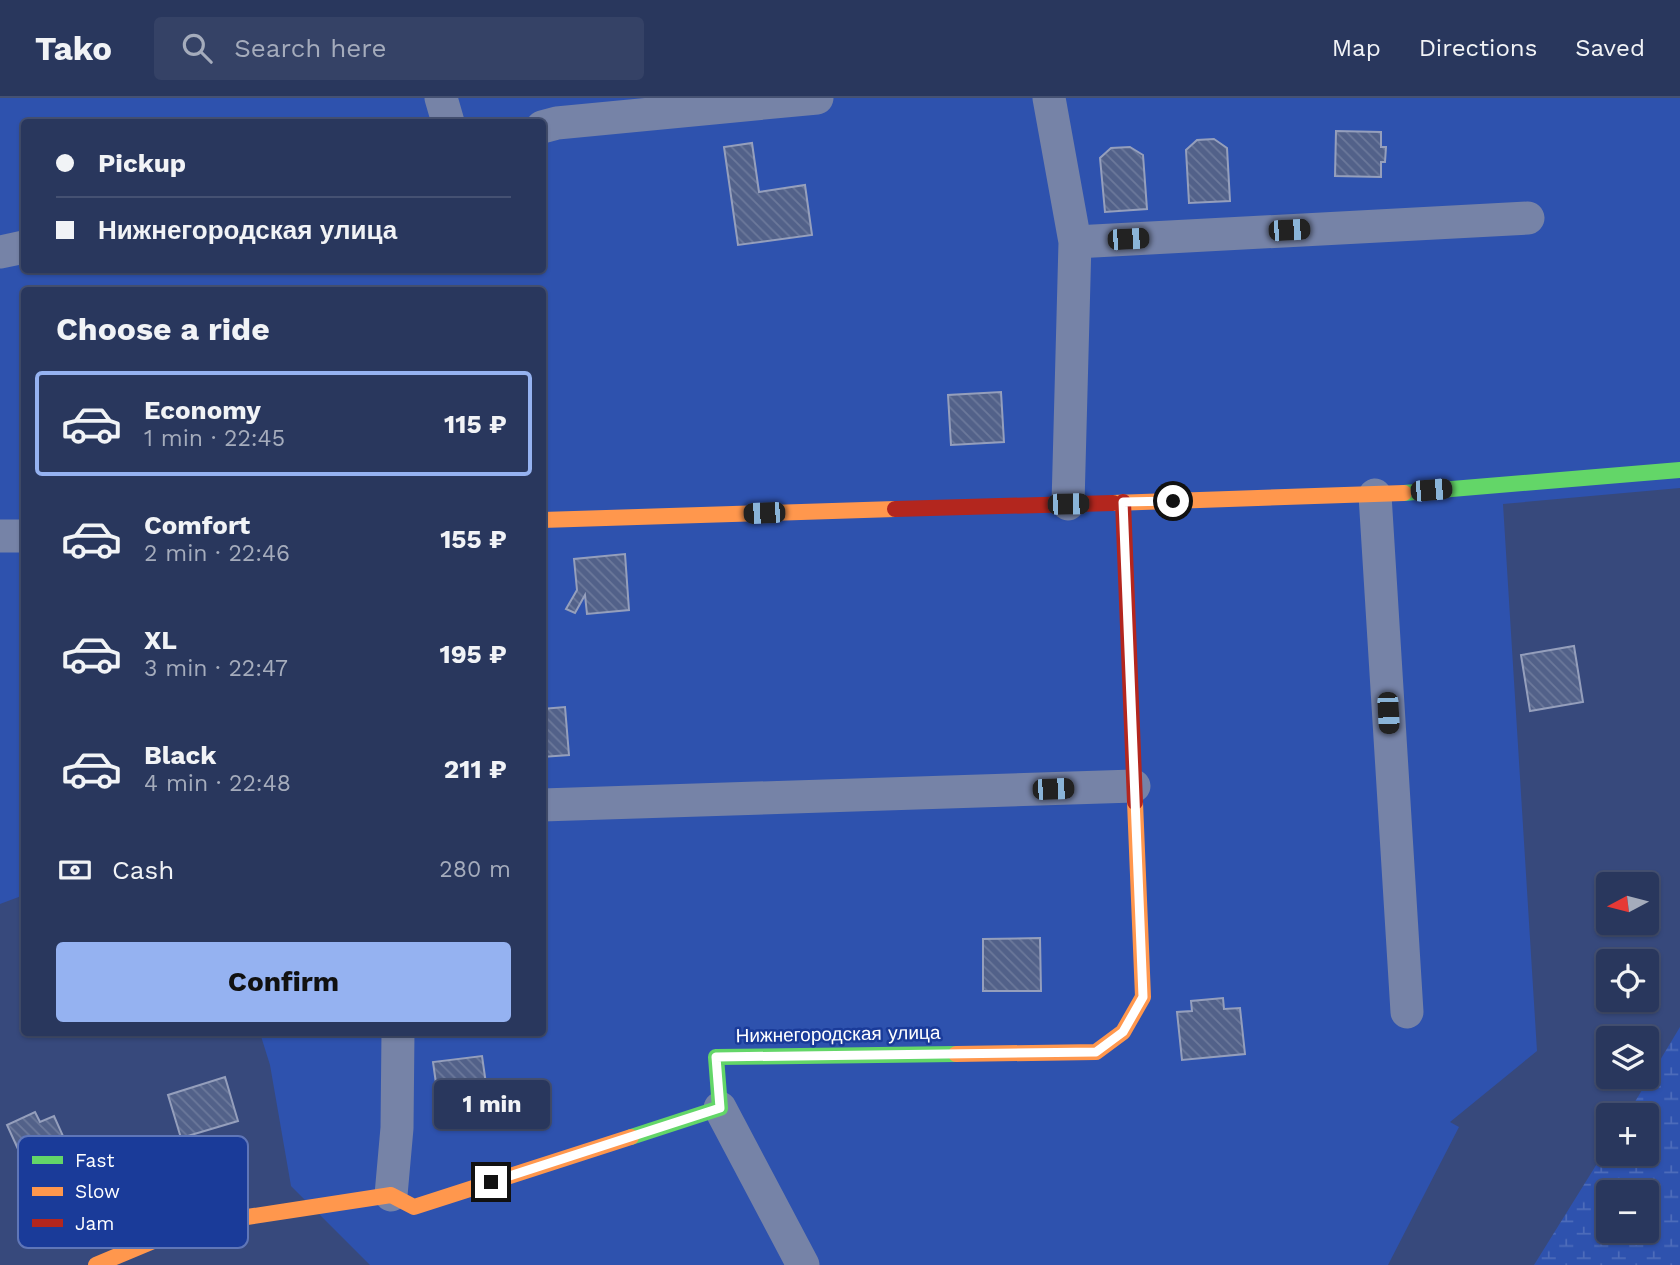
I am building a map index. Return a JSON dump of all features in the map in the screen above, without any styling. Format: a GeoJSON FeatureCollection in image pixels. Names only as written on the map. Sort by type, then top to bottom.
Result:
{"type":"FeatureCollection","features":[{"type":"Feature","properties":{"kind":"street"},"geometry":{"type":"LineString","coordinates":[[441,98],[447,119]]}},
{"type":"Feature","properties":{"kind":"street"},"geometry":{"type":"LineString","coordinates":[[546,126],[817,98]]}},
{"type":"Feature","properties":{"kind":"street"},"geometry":{"type":"LineString","coordinates":[[1049,98],[1075,242],[1068,504]]}},
{"type":"Feature","properties":{"kind":"street"},"geometry":{"type":"LineString","coordinates":[[1075,242],[1528,218]]}},
{"type":"Feature","properties":{"kind":"street"},"geometry":{"type":"LineString","coordinates":[[0,252],[21,248]]}},
{"type":"Feature","properties":{"kind":"street"},"geometry":{"type":"LineString","coordinates":[[546,520],[1375,495],[1680,470]]}},
{"type":"Feature","properties":{"kind":"street"},"geometry":{"type":"LineString","coordinates":[[1375,495],[1407,1012]]}},
{"type":"Feature","properties":{"kind":"street","name":"Нижнегородская улица"},"geometry":{"type":"LineString","coordinates":[[720,1108],[716,1057],[1096,1052],[1123,1032],[1143,997],[1123,502]]}},
{"type":"Feature","properties":{"kind":"street"},"geometry":{"type":"LineString","coordinates":[[0,536],[21,536]]}},
{"type":"Feature","properties":{"kind":"street"},"geometry":{"type":"LineString","coordinates":[[546,805],[1134,786]]}},
{"type":"Feature","properties":{"kind":"street"},"geometry":{"type":"LineString","coordinates":[[391,1195],[397,1128],[398,1036]]}},
{"type":"Feature","properties":{"kind":"street"},"geometry":{"type":"LineString","coordinates":[[248,1217],[391,1195],[414,1207],[720,1108],[803,1265]]}},
{"type":"Feature","properties":{"kind":"street"},"geometry":{"type":"LineString","coordinates":[[96,1265],[137,1248]]}},
{"type":"Feature","properties":{"kind":"green space"},"geometry":{"type":"Polygon","coordinates":[[[0,98],[1680,98],[1680,488],[1503,504],[1537,1051],[1450,1122],[1459,1127],[1388,1265],[370,1265],[291,1186],[270,1065],[261,1036],[546,1036],[546,287],[21,287],[21,896],[0,904],[0,98]]]}},
{"type":"Feature","properties":{"kind":"green space"},"geometry":{"type":"Polygon","coordinates":[[[1680,1027],[1680,1265],[1534,1265],[1596,1165],[1659,1166],[1659,1103],[1634,1103],[1643,1089],[1659,1089],[1659,1062],[1680,1027]]]}},
{"type":"Feature","properties":{"kind":"building"},"geometry":{"type":"Polygon","coordinates":[[[1336,131],[1381,132],[1381,147],[1386,147],[1385,162],[1381,162],[1381,177],[1335,176],[1336,131]]]}},
{"type":"Feature","properties":{"kind":"building"},"geometry":{"type":"Polygon","coordinates":[[[1214,139],[1227,148],[1230,201],[1189,203],[1186,150],[1197,140],[1214,139]]]}},
{"type":"Feature","properties":{"kind":"building"},"geometry":{"type":"Polygon","coordinates":[[[752,143],[759,192],[805,185],[812,235],[738,245],[724,147],[752,143]]]}},
{"type":"Feature","properties":{"kind":"building"},"geometry":{"type":"Polygon","coordinates":[[[1130,147],[1143,155],[1147,209],[1105,212],[1100,158],[1111,148],[1130,147]]]}},
{"type":"Feature","properties":{"kind":"building"},"geometry":{"type":"Polygon","coordinates":[[[1001,392],[1004,442],[951,445],[948,395],[1001,392]]]}},
{"type":"Feature","properties":{"kind":"building"},"geometry":{"type":"Polygon","coordinates":[[[625,554],[629,610],[587,614],[585,595],[575,613],[566,609],[577,590],[574,559],[625,554]]]}},
{"type":"Feature","properties":{"kind":"building"},"geometry":{"type":"Polygon","coordinates":[[[1574,646],[1583,702],[1530,711],[1521,655],[1574,646]]]}},
{"type":"Feature","properties":{"kind":"building"},"geometry":{"type":"Polygon","coordinates":[[[565,707],[569,755],[546,757],[546,709],[565,707]]]}},
{"type":"Feature","properties":{"kind":"building"},"geometry":{"type":"Polygon","coordinates":[[[1040,938],[1041,991],[983,991],[983,939],[1040,938]]]}},
{"type":"Feature","properties":{"kind":"building"},"geometry":{"type":"Polygon","coordinates":[[[1223,998],[1224,1009],[1240,1008],[1245,1054],[1182,1060],[1177,1012],[1192,1011],[1191,1001],[1223,998]]]}},
{"type":"Feature","properties":{"kind":"building"},"geometry":{"type":"Polygon","coordinates":[[[482,1056],[489,1105],[440,1112],[433,1062],[482,1056]]]}},
{"type":"Feature","properties":{"kind":"building"},"geometry":{"type":"Polygon","coordinates":[[[225,1077],[238,1121],[180,1136],[168,1095],[225,1077]]]}},
{"type":"Feature","properties":{"kind":"building"},"geometry":{"type":"Polygon","coordinates":[[[35,1112],[40,1122],[54,1116],[63,1136],[18,1136],[18,1149],[7,1125],[35,1112]]]}},
{"type":"Feature","properties":{"kind":"traffic: fast"},"geometry":{"type":"LineString","coordinates":[[1404,493],[1680,470]]}},
{"type":"Feature","properties":{"kind":"traffic: fast"},"geometry":{"type":"LineString","coordinates":[[631,1137],[720,1108],[716,1057],[956,1054]]}},
{"type":"Feature","properties":{"kind":"traffic: slow"},"geometry":{"type":"LineString","coordinates":[[1113,503],[1404,493]]}},
{"type":"Feature","properties":{"kind":"traffic: slow"},"geometry":{"type":"LineString","coordinates":[[546,520],[895,509]]}},
{"type":"Feature","properties":{"kind":"traffic: slow"},"geometry":{"type":"LineString","coordinates":[[956,1054],[1096,1052],[1123,1032],[1143,997],[1135,802]]}},
{"type":"Feature","properties":{"kind":"traffic: slow"},"geometry":{"type":"LineString","coordinates":[[248,1217],[391,1195],[414,1207],[631,1137]]}},
{"type":"Feature","properties":{"kind":"traffic: slow"},"geometry":{"type":"LineString","coordinates":[[96,1265],[137,1248]]}},
{"type":"Feature","properties":{"kind":"traffic: jam"},"geometry":{"type":"LineString","coordinates":[[1123,502],[1135,802]]}},
{"type":"Feature","properties":{"kind":"traffic: jam"},"geometry":{"type":"LineString","coordinates":[[895,509],[1113,503]]}},
{"type":"Feature","properties":{"kind":"route"},"geometry":{"type":"LineString","coordinates":[[491,1182],[720,1108],[716,1057],[1096,1052],[1123,1032],[1143,997],[1123,502],[1173,501]]}}]}
